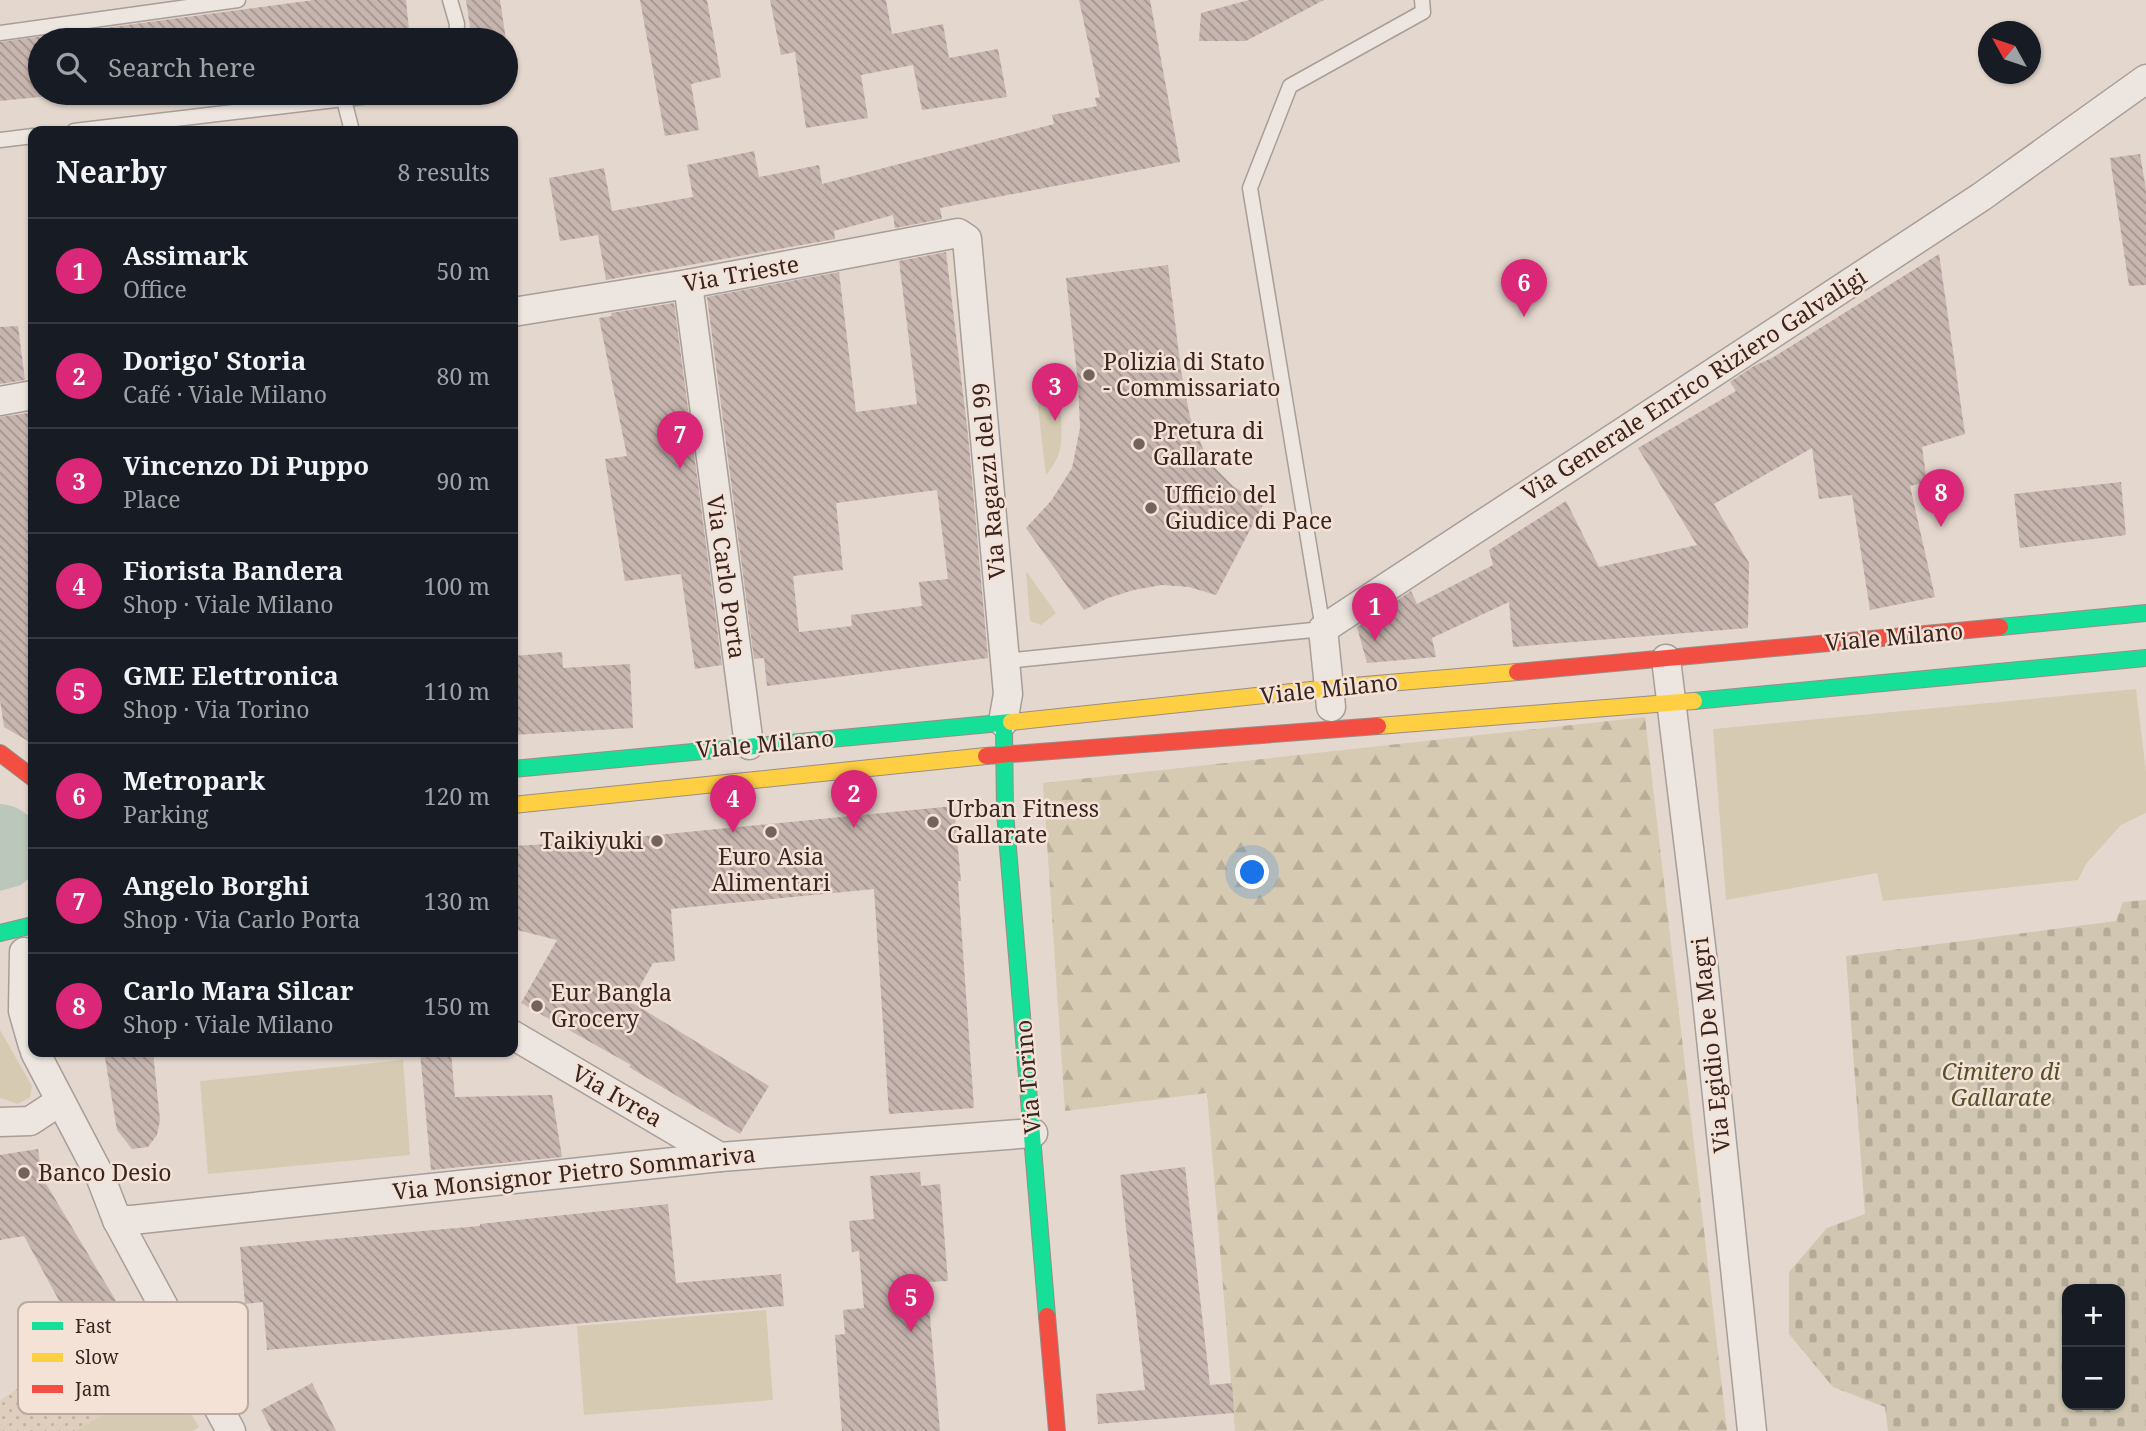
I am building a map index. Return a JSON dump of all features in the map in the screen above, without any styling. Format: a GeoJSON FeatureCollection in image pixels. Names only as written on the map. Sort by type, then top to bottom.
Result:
{"type":"FeatureCollection","features":[{"type":"Feature","properties":{"kind":"street","name":"Via Generale Enrico Riziero Galvaligi"},"geometry":{"type":"LineString","coordinates":[[1324,629],[1981,197],[2146,79]]}},
{"type":"Feature","properties":{"kind":"street","name":"Via Trieste"},"geometry":{"type":"LineString","coordinates":[[518,312],[688,284],[958,233],[967,239]]}},
{"type":"Feature","properties":{"kind":"street","name":"Via Ragazzi del 99"},"geometry":{"type":"LineString","coordinates":[[967,239],[1008,694],[1003,722]]}},
{"type":"Feature","properties":{"kind":"street","name":"Via Carlo Porta"},"geometry":{"type":"LineString","coordinates":[[688,284],[749,745]]}},
{"type":"Feature","properties":{"kind":"street"},"geometry":{"type":"LineString","coordinates":[[0,401],[28,396]]}},
{"type":"Feature","properties":{"kind":"street","name":"Viale Milano"},"geometry":{"type":"LineString","coordinates":[[518,768],[1329,688],[2146,613]]}},
{"type":"Feature","properties":{"kind":"street"},"geometry":{"type":"LineString","coordinates":[[1324,629],[1332,731]]}},
{"type":"Feature","properties":{"kind":"street","name":"Viale Milano"},"geometry":{"type":"LineString","coordinates":[[518,804],[1004,755],[1672,703],[2146,657]]}},
{"type":"Feature","properties":{"kind":"street","name":"Via Egidio De Magri"},"geometry":{"type":"LineString","coordinates":[[1666,659],[1704,971],[1752,1431]]}},
{"type":"Feature","properties":{"kind":"street","name":"Via Torino"},"geometry":{"type":"LineString","coordinates":[[1003,722],[1005,812],[1057,1431]]}},
{"type":"Feature","properties":{"kind":"street"},"geometry":{"type":"LineString","coordinates":[[0,753],[28,774]]}},
{"type":"Feature","properties":{"kind":"street"},"geometry":{"type":"LineString","coordinates":[[0,769],[28,776]]}},
{"type":"Feature","properties":{"kind":"street"},"geometry":{"type":"LineString","coordinates":[[0,933],[28,927]]}},
{"type":"Feature","properties":{"kind":"street"},"geometry":{"type":"LineString","coordinates":[[0,989],[28,944]]}},
{"type":"Feature","properties":{"kind":"street"},"geometry":{"type":"LineString","coordinates":[[28,944],[23,1011],[28,1028]]}},
{"type":"Feature","properties":{"kind":"street","name":"Via Ivrea"},"geometry":{"type":"LineString","coordinates":[[518,1038],[720,1157]]}},
{"type":"Feature","properties":{"kind":"street"},"geometry":{"type":"LineString","coordinates":[[38,1057],[100,1176],[117,1220],[161,1302]]}},
{"type":"Feature","properties":{"kind":"street"},"geometry":{"type":"LineString","coordinates":[[0,1122],[30,1121],[60,1101]]}},
{"type":"Feature","properties":{"kind":"street","name":"Via Monsignor Pietro Sommariva"},"geometry":{"type":"LineString","coordinates":[[117,1220],[720,1157],[1033,1133]]}},
{"type":"Feature","properties":{"kind":"street"},"geometry":{"type":"LineString","coordinates":[[221,1414],[230,1431]]}},
{"type":"Feature","properties":{"kind":"lane"},"geometry":{"type":"LineString","coordinates":[[36,28],[238,0]]}},
{"type":"Feature","properties":{"kind":"lane"},"geometry":{"type":"LineString","coordinates":[[450,0],[457,28]]}},
{"type":"Feature","properties":{"kind":"lane"},"geometry":{"type":"LineString","coordinates":[[1005,661],[1324,629],[1250,188],[1290,86],[1423,12],[1422,0]]}},
{"type":"Feature","properties":{"kind":"lane"},"geometry":{"type":"LineString","coordinates":[[0,33],[28,29]]}},
{"type":"Feature","properties":{"kind":"lane"},"geometry":{"type":"LineString","coordinates":[[118,126],[300,105]]}},
{"type":"Feature","properties":{"kind":"lane"},"geometry":{"type":"LineString","coordinates":[[345,105],[351,126]]}},
{"type":"Feature","properties":{"kind":"lane"},"geometry":{"type":"LineString","coordinates":[[0,140],[28,137]]}},
{"type":"Feature","properties":{"kind":"shaded area"},"geometry":{"type":"Polygon","coordinates":[[[0,804],[28,815],[28,879],[21,885],[0,891],[0,804]]]}},
{"type":"Feature","properties":{"kind":"shaded area"},"geometry":{"type":"Polygon","coordinates":[[[18,1388],[18,1414],[104,1414],[76,1431],[0,1431],[0,1400],[18,1388]]]}},
{"type":"Feature","properties":{"kind":"green space"},"geometry":{"type":"Polygon","coordinates":[[[1059,397],[1062,438],[1058,457],[1046,475],[1037,399],[1059,397]]]}},
{"type":"Feature","properties":{"kind":"green space"},"geometry":{"type":"Polygon","coordinates":[[[1026,571],[1056,613],[1041,625],[1030,621],[1026,571]]]}},
{"type":"Feature","properties":{"kind":"green space"},"geometry":{"type":"Polygon","coordinates":[[[2136,689],[2146,772],[2146,813],[2121,825],[2086,864],[2078,880],[1883,901],[1877,873],[1726,900],[1713,729],[2136,689]]]}},
{"type":"Feature","properties":{"kind":"green space"},"geometry":{"type":"Polygon","coordinates":[[[1645,717],[1727,1431],[1235,1431],[1207,1093],[1065,1111],[1043,783],[1645,717]]]}},
{"type":"Feature","properties":{"kind":"green space","name":"Cimitero di Gallarate"},"geometry":{"type":"Polygon","coordinates":[[[2146,900],[2146,1431],[1888,1431],[1885,1407],[1833,1387],[1789,1334],[1789,1272],[1827,1228],[1865,1214],[1846,956],[2116,921],[2123,902],[2146,900]]]}},
{"type":"Feature","properties":{"kind":"green space"},"geometry":{"type":"Polygon","coordinates":[[[0,1030],[32,1086],[30,1097],[18,1104],[0,1098],[0,1030]]]}},
{"type":"Feature","properties":{"kind":"green space"},"geometry":{"type":"Polygon","coordinates":[[[403,1060],[410,1155],[208,1174],[200,1081],[403,1060]]]}},
{"type":"Feature","properties":{"kind":"green space"},"geometry":{"type":"Polygon","coordinates":[[[766,1310],[773,1400],[584,1415],[577,1326],[766,1310]]]}},
{"type":"Feature","properties":{"kind":"green space"},"geometry":{"type":"Polygon","coordinates":[[[104,1414],[191,1414],[199,1427],[192,1431],[76,1431],[104,1414]]]}},
{"type":"Feature","properties":{"kind":"building"},"geometry":{"type":"Polygon","coordinates":[[[314,0],[406,0],[409,28],[105,28],[314,0]]]}},
{"type":"Feature","properties":{"kind":"building"},"geometry":{"type":"Polygon","coordinates":[[[466,0],[500,0],[504,28],[470,28],[466,0]]]}},
{"type":"Feature","properties":{"kind":"building"},"geometry":{"type":"Polygon","coordinates":[[[640,0],[707,0],[721,77],[691,84],[699,130],[665,136],[640,0]]]}},
{"type":"Feature","properties":{"kind":"building"},"geometry":{"type":"Polygon","coordinates":[[[770,0],[886,0],[892,34],[943,24],[949,58],[998,49],[1007,97],[922,110],[913,65],[861,75],[868,118],[806,128],[795,52],[781,55],[770,0]]]}},
{"type":"Feature","properties":{"kind":"building"},"geometry":{"type":"Polygon","coordinates":[[[1079,0],[1150,0],[1180,162],[940,208],[942,219],[895,228],[893,215],[834,231],[835,239],[606,280],[598,235],[560,241],[549,178],[604,168],[612,211],[693,197],[687,165],[754,151],[759,177],[819,165],[822,184],[1054,124],[1052,115],[1097,106],[1095,98],[1100,97],[1079,0]]]}},
{"type":"Feature","properties":{"kind":"building"},"geometry":{"type":"Polygon","coordinates":[[[1249,0],[1324,0],[1246,41],[1199,41],[1201,13],[1249,0]]]}},
{"type":"Feature","properties":{"kind":"building"},"geometry":{"type":"Polygon","coordinates":[[[28,38],[28,98],[0,101],[0,42],[28,38]]]}},
{"type":"Feature","properties":{"kind":"building"},"geometry":{"type":"Polygon","coordinates":[[[2140,154],[2146,190],[2146,285],[2129,286],[2110,158],[2140,154]]]}},
{"type":"Feature","properties":{"kind":"building"},"geometry":{"type":"Polygon","coordinates":[[[946,252],[968,435],[988,658],[767,686],[764,658],[754,659],[707,297],[839,272],[856,412],[917,404],[899,261],[946,252]],[[937,490],[836,503],[843,570],[793,576],[799,632],[852,626],[851,615],[922,606],[919,582],[948,579],[937,490]]]}},
{"type":"Feature","properties":{"kind":"building"},"geometry":{"type":"Polygon","coordinates":[[[1939,254],[1965,434],[1922,447],[1927,482],[1910,486],[1935,597],[1870,610],[1852,495],[1819,499],[1812,448],[1714,504],[1749,563],[1748,628],[1513,647],[1509,602],[1432,638],[1436,657],[1367,663],[1357,627],[1411,591],[1417,604],[1493,565],[1489,550],[1566,501],[1599,567],[1697,545],[1638,448],[1736,391],[1730,382],[1754,366],[1772,358],[1939,254]]]}},
{"type":"Feature","properties":{"kind":"building","name":"Pretura di Gallarate"},"geometry":{"type":"Polygon","coordinates":[[[1168,265],[1181,371],[1190,417],[1208,461],[1233,486],[1263,505],[1216,595],[1189,587],[1162,585],[1108,598],[1084,610],[1026,528],[1051,501],[1072,468],[1080,428],[1078,382],[1066,278],[1168,265]]]}},
{"type":"Feature","properties":{"kind":"building"},"geometry":{"type":"Polygon","coordinates":[[[674,303],[722,665],[695,669],[681,574],[625,581],[605,459],[627,456],[599,318],[612,316],[611,313],[674,303]]]}},
{"type":"Feature","properties":{"kind":"building"},"geometry":{"type":"Polygon","coordinates":[[[18,326],[25,380],[0,384],[0,327],[18,326]]]}},
{"type":"Feature","properties":{"kind":"building"},"geometry":{"type":"Polygon","coordinates":[[[28,413],[28,741],[4,727],[0,700],[0,417],[28,413]]]}},
{"type":"Feature","properties":{"kind":"building"},"geometry":{"type":"Polygon","coordinates":[[[2121,482],[2126,535],[2020,548],[2014,494],[2121,482]]]}},
{"type":"Feature","properties":{"kind":"building"},"geometry":{"type":"Polygon","coordinates":[[[562,652],[563,668],[630,664],[633,728],[518,735],[518,656],[562,652]]]}},
{"type":"Feature","properties":{"kind":"building"},"geometry":{"type":"Polygon","coordinates":[[[954,806],[974,1108],[889,1114],[874,889],[671,909],[675,961],[653,963],[631,1002],[769,1086],[740,1134],[629,1067],[631,1065],[521,1003],[557,940],[518,930],[518,846],[585,842],[954,806]]]}},
{"type":"Feature","properties":{"kind":"building"},"geometry":{"type":"Polygon","coordinates":[[[105,1057],[154,1057],[160,1120],[157,1135],[148,1147],[132,1149],[117,1130],[105,1057]]]}},
{"type":"Feature","properties":{"kind":"building"},"geometry":{"type":"Polygon","coordinates":[[[420,1057],[451,1057],[455,1097],[552,1095],[562,1157],[431,1170],[420,1057]]]}},
{"type":"Feature","properties":{"kind":"building"},"geometry":{"type":"Polygon","coordinates":[[[38,1149],[42,1177],[117,1302],[60,1302],[24,1236],[0,1240],[0,1155],[38,1149]]]}},
{"type":"Feature","properties":{"kind":"building"},"geometry":{"type":"Polygon","coordinates":[[[1185,1167],[1210,1385],[1232,1383],[1234,1413],[1098,1424],[1096,1394],[1145,1390],[1120,1175],[1185,1167]]]}},
{"type":"Feature","properties":{"kind":"building"},"geometry":{"type":"Polygon","coordinates":[[[920,1172],[921,1186],[940,1184],[948,1281],[927,1282],[940,1431],[842,1431],[835,1335],[845,1334],[843,1310],[864,1308],[859,1251],[852,1252],[849,1221],[874,1219],[870,1176],[920,1172]]]}},
{"type":"Feature","properties":{"kind":"building"},"geometry":{"type":"Polygon","coordinates":[[[668,1204],[676,1283],[781,1274],[784,1306],[267,1350],[263,1302],[245,1302],[240,1247],[668,1204]]]}},
{"type":"Feature","properties":{"kind":"building"},"geometry":{"type":"Polygon","coordinates":[[[312,1383],[336,1431],[272,1431],[261,1410],[312,1383]]]}},
{"type":"Feature","properties":{"kind":"traffic: fast"},"geometry":{"type":"LineString","coordinates":[[2000,627],[2146,613]]}},
{"type":"Feature","properties":{"kind":"traffic: fast"},"geometry":{"type":"LineString","coordinates":[[1694,701],[2146,658]]}},
{"type":"Feature","properties":{"kind":"traffic: fast"},"geometry":{"type":"LineString","coordinates":[[518,769],[1011,722]]}},
{"type":"Feature","properties":{"kind":"traffic: fast"},"geometry":{"type":"LineString","coordinates":[[1004,728],[1005,812],[1047,1316]]}},
{"type":"Feature","properties":{"kind":"traffic: fast"},"geometry":{"type":"LineString","coordinates":[[0,933],[28,926]]}},
{"type":"Feature","properties":{"kind":"traffic: slow"},"geometry":{"type":"LineString","coordinates":[[1011,722],[1330,688],[1517,672]]}},
{"type":"Feature","properties":{"kind":"traffic: slow"},"geometry":{"type":"LineString","coordinates":[[1378,726],[1694,701]]}},
{"type":"Feature","properties":{"kind":"traffic: slow"},"geometry":{"type":"LineString","coordinates":[[518,804],[986,756]]}},
{"type":"Feature","properties":{"kind":"traffic: jam"},"geometry":{"type":"LineString","coordinates":[[1517,672],[2000,627]]}},
{"type":"Feature","properties":{"kind":"traffic: jam"},"geometry":{"type":"LineString","coordinates":[[986,756],[1378,726]]}},
{"type":"Feature","properties":{"kind":"traffic: jam"},"geometry":{"type":"LineString","coordinates":[[0,753],[28,774]]}},
{"type":"Feature","properties":{"kind":"traffic: jam"},"geometry":{"type":"LineString","coordinates":[[1047,1316],[1057,1431]]}},
{"type":"Feature","properties":{"kind":"place","name":"Metropark"},"geometry":{"type":"Point","coordinates":[1524,317]}},
{"type":"Feature","properties":{"kind":"place","name":"Polizia di Stato - Commissariato"},"geometry":{"type":"Point","coordinates":[1089,375]}},
{"type":"Feature","properties":{"kind":"place","name":"Vincenzo Di Puppo"},"geometry":{"type":"Point","coordinates":[1055,421]}},
{"type":"Feature","properties":{"kind":"place","name":"Pretura di Gallarate"},"geometry":{"type":"Point","coordinates":[1139,444]}},
{"type":"Feature","properties":{"kind":"place","name":"Angelo Borghi"},"geometry":{"type":"Point","coordinates":[680,469]}},
{"type":"Feature","properties":{"kind":"place","name":"Ufficio del Giudice di Pace"},"geometry":{"type":"Point","coordinates":[1151,508]}},
{"type":"Feature","properties":{"kind":"place","name":"Carlo Mara Silcar"},"geometry":{"type":"Point","coordinates":[1941,527]}},
{"type":"Feature","properties":{"kind":"place","name":"Assimark"},"geometry":{"type":"Point","coordinates":[1375,641]}},
{"type":"Feature","properties":{"kind":"place","name":"Urban Fitness Gallarate"},"geometry":{"type":"Point","coordinates":[933,822]}},
{"type":"Feature","properties":{"kind":"place","name":"Dorigo' Storia"},"geometry":{"type":"Point","coordinates":[854,828]}},
{"type":"Feature","properties":{"kind":"place","name":"Euro Asia Alimentari"},"geometry":{"type":"Point","coordinates":[771,832]}},
{"type":"Feature","properties":{"kind":"place","name":"Fiorista Bandera"},"geometry":{"type":"Point","coordinates":[733,833]}},
{"type":"Feature","properties":{"kind":"place","name":"Taikiyuki"},"geometry":{"type":"Point","coordinates":[657,841]}},
{"type":"Feature","properties":{"kind":"place","name":"Eur Bangla Grocery"},"geometry":{"type":"Point","coordinates":[537,1006]}},
{"type":"Feature","properties":{"kind":"place","name":"Banco Desio"},"geometry":{"type":"Point","coordinates":[24,1173]}},
{"type":"Feature","properties":{"kind":"place","name":"GME Elettronica"},"geometry":{"type":"Point","coordinates":[911,1332]}}]}
